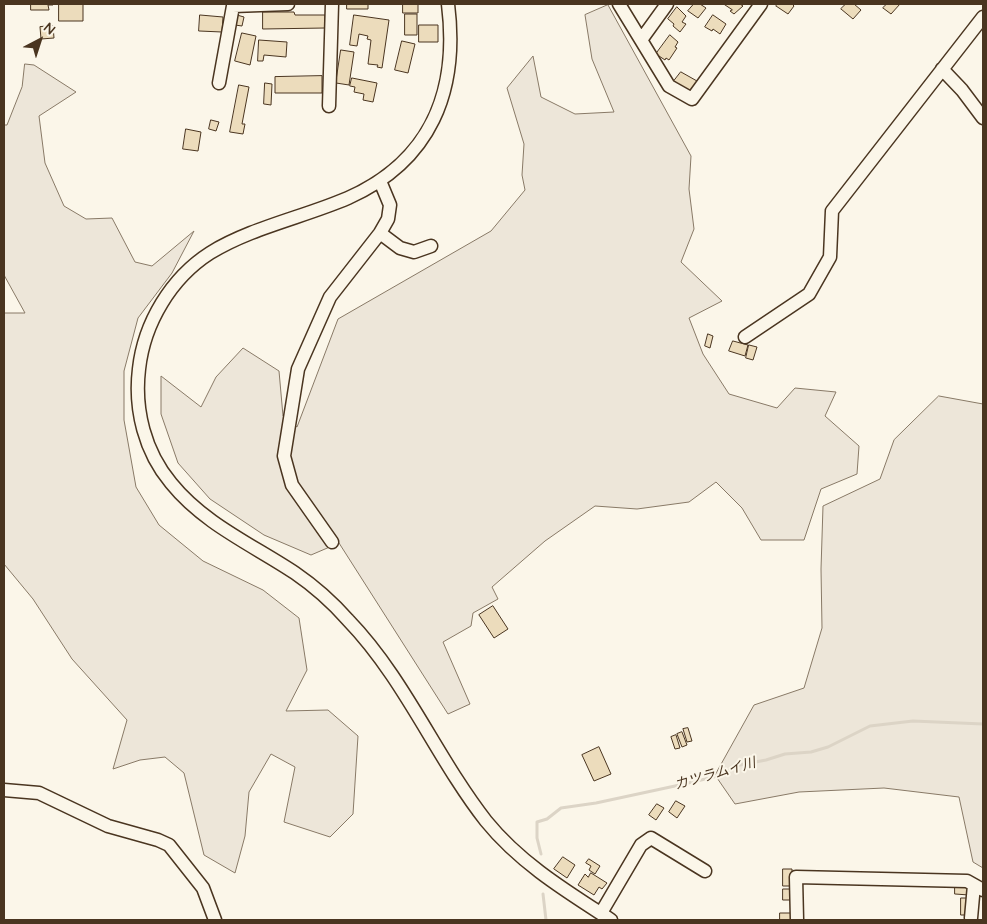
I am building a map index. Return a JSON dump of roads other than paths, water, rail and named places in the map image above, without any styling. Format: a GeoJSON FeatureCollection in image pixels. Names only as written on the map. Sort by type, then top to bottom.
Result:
{"type":"FeatureCollection","features":[{"type":"Feature","properties":{"kind":"street"},"geometry":{"type":"LineString","coordinates":[[219,83],[233,6],[288,4]]}},
{"type":"Feature","properties":{"kind":"street"},"geometry":{"type":"LineString","coordinates":[[329,106],[332,4]]}},
{"type":"Feature","properties":{"kind":"street"},"geometry":{"type":"LineString","coordinates":[[448,4],[450,54],[446,88],[433,120],[420,144],[380,181],[348,198],[245,236],[211,252],[189,269],[173,288],[156,312],[146,334],[140,357],[137,382],[143,433],[153,455],[170,482],[187,501],[209,519],[298,575],[338,609],[359,631],[382,661],[469,798],[488,823],[534,869],[606,917],[641,845],[651,838],[705,871]]}},
{"type":"Feature","properties":{"kind":"street"},"geometry":{"type":"LineString","coordinates":[[619,4],[669,86],[692,99],[761,4]]}},
{"type":"Feature","properties":{"kind":"street"},"geometry":{"type":"LineString","coordinates":[[641,40],[667,4]]}},
{"type":"Feature","properties":{"kind":"street"},"geometry":{"type":"LineString","coordinates":[[746,336],[809,294],[830,257],[832,211],[983,17]]}},
{"type":"Feature","properties":{"kind":"street"},"geometry":{"type":"LineString","coordinates":[[942,69],[962,90],[983,118]]}},
{"type":"Feature","properties":{"kind":"street"},"geometry":{"type":"LineString","coordinates":[[332,542],[292,484],[284,456],[298,369],[330,297],[380,233],[388,218],[390,205],[380,181]]}},
{"type":"Feature","properties":{"kind":"street"},"geometry":{"type":"LineString","coordinates":[[380,233],[400,248],[414,252],[431,246]]}},
{"type":"Feature","properties":{"kind":"street"},"geometry":{"type":"LineString","coordinates":[[4,790],[40,793],[108,826],[158,840],[169,845],[203,888],[215,920]]}},
{"type":"Feature","properties":{"kind":"street"},"geometry":{"type":"LineString","coordinates":[[797,920],[796,877],[967,881],[979,887],[971,918]]}},
{"type":"Feature","properties":{"kind":"waterway","name":"カツラムイ川"},"geometry":{"type":"LineString","coordinates":[[541,854],[537,838],[537,822],[547,819],[561,808],[596,803],[714,777],[740,765],[785,754],[811,752],[828,747],[870,726],[913,721],[983,724]]}},
{"type":"Feature","properties":{"kind":"waterway","name":"カツラムイ川"},"geometry":{"type":"LineString","coordinates":[[543,894],[546,920]]}}]}
